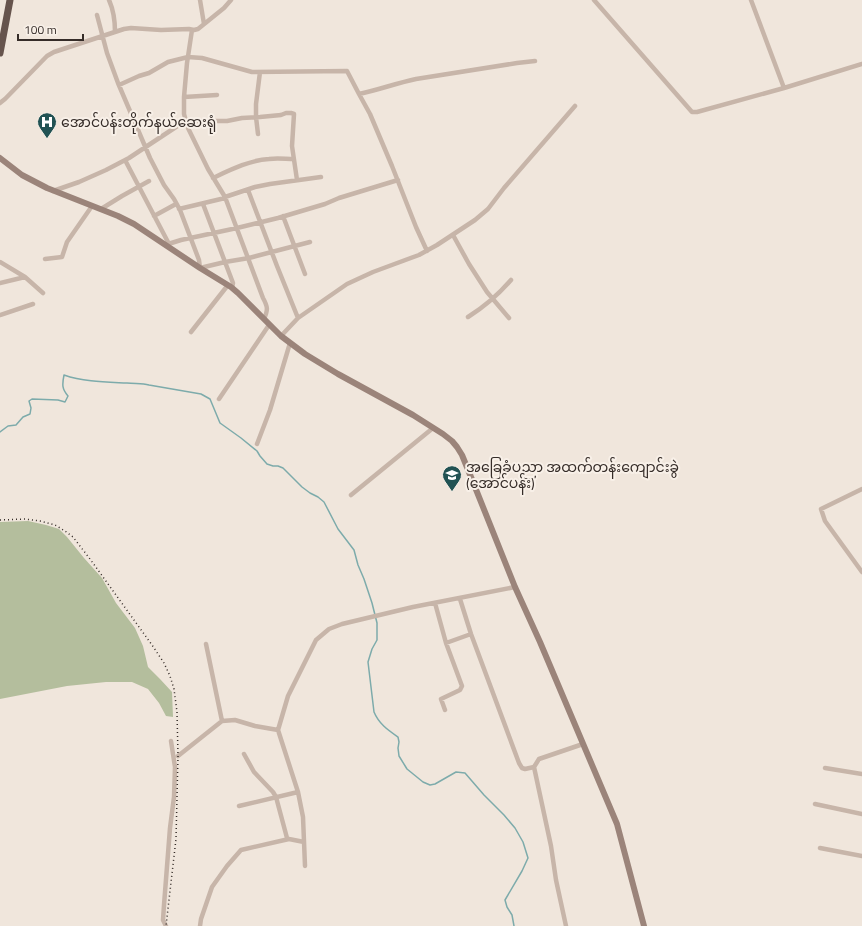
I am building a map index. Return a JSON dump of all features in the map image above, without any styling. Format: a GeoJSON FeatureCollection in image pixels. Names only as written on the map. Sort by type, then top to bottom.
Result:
{"type":"FeatureCollection","features":[{"type":"Feature","properties":{"kind":"highway"},"geometry":{"type":"LineString","coordinates":[[0,53],[10,0]]}},
{"type":"Feature","properties":{"kind":"main road"},"geometry":{"type":"LineString","coordinates":[[0,158],[22,175],[47,188],[118,216],[167,244],[200,268],[230,287],[281,336],[305,354],[413,415],[452,441],[462,455],[474,482],[515,587],[540,642],[617,824],[644,926]]}},
{"type":"Feature","properties":{"kind":"street"},"geometry":{"type":"LineString","coordinates":[[109,0],[113,8],[115,32]]}},
{"type":"Feature","properties":{"kind":"street"},"geometry":{"type":"LineString","coordinates":[[200,0],[204,24]]}},
{"type":"Feature","properties":{"kind":"street"},"geometry":{"type":"LineString","coordinates":[[0,103],[47,56],[54,52],[131,28],[161,30],[198,29],[224,8],[231,0]]}},
{"type":"Feature","properties":{"kind":"street"},"geometry":{"type":"LineString","coordinates":[[594,0],[692,112],[697,112],[784,88],[862,64]]}},
{"type":"Feature","properties":{"kind":"street"},"geometry":{"type":"LineString","coordinates":[[751,0],[784,88]]}},
{"type":"Feature","properties":{"kind":"street"},"geometry":{"type":"LineString","coordinates":[[97,15],[107,53],[119,86],[164,185],[179,209],[199,260],[200,268],[271,253],[310,242]]}},
{"type":"Feature","properties":{"kind":"street"},"geometry":{"type":"LineString","coordinates":[[192,30],[184,97],[184,114],[188,128],[208,169],[225,198],[263,298],[267,304],[268,310],[264,319]]}},
{"type":"Feature","properties":{"kind":"street"},"geometry":{"type":"LineString","coordinates":[[119,86],[139,76],[149,73],[168,62],[188,56],[202,58],[252,72],[347,71],[370,114],[427,251]]}},
{"type":"Feature","properties":{"kind":"street"},"geometry":{"type":"LineString","coordinates":[[359,94],[416,79],[517,62],[535,61]]}},
{"type":"Feature","properties":{"kind":"street"},"geometry":{"type":"LineString","coordinates":[[258,134],[256,104],[260,72]]}},
{"type":"Feature","properties":{"kind":"street"},"geometry":{"type":"LineString","coordinates":[[184,97],[217,95]]}},
{"type":"Feature","properties":{"kind":"street"},"geometry":{"type":"LineString","coordinates":[[281,336],[298,318],[347,284],[427,251],[475,220],[488,209],[504,188],[575,106]]}},
{"type":"Feature","properties":{"kind":"street"},"geometry":{"type":"LineString","coordinates":[[53,191],[79,182],[125,160],[182,123],[227,121],[242,118],[281,115],[286,113],[294,114],[292,146],[297,180]]}},
{"type":"Feature","properties":{"kind":"street"},"geometry":{"type":"LineString","coordinates":[[213,178],[254,161],[268,159],[294,160]]}},
{"type":"Feature","properties":{"kind":"street"},"geometry":{"type":"LineString","coordinates":[[125,160],[167,244],[283,216],[398,180]]}},
{"type":"Feature","properties":{"kind":"street"},"geometry":{"type":"LineString","coordinates":[[179,209],[225,198],[270,184],[321,177]]}},
{"type":"Feature","properties":{"kind":"street"},"geometry":{"type":"LineString","coordinates":[[101,209],[149,181]]}},
{"type":"Feature","properties":{"kind":"street"},"geometry":{"type":"LineString","coordinates":[[248,190],[287,294],[298,318]]}},
{"type":"Feature","properties":{"kind":"street"},"geometry":{"type":"LineString","coordinates":[[154,216],[176,204]]}},
{"type":"Feature","properties":{"kind":"street"},"geometry":{"type":"LineString","coordinates":[[191,332],[233,283],[203,204]]}},
{"type":"Feature","properties":{"kind":"street"},"geometry":{"type":"LineString","coordinates":[[45,259],[62,257],[67,242],[92,206]]}},
{"type":"Feature","properties":{"kind":"street"},"geometry":{"type":"LineString","coordinates":[[283,216],[305,274]]}},
{"type":"Feature","properties":{"kind":"street"},"geometry":{"type":"LineString","coordinates":[[453,235],[487,292],[509,318]]}},
{"type":"Feature","properties":{"kind":"street"},"geometry":{"type":"LineString","coordinates":[[0,262],[25,277],[43,293]]}},
{"type":"Feature","properties":{"kind":"street"},"geometry":{"type":"LineString","coordinates":[[0,283],[25,277]]}},
{"type":"Feature","properties":{"kind":"street"},"geometry":{"type":"LineString","coordinates":[[468,317],[493,299],[511,280]]}},
{"type":"Feature","properties":{"kind":"street"},"geometry":{"type":"LineString","coordinates":[[0,315],[33,304]]}},
{"type":"Feature","properties":{"kind":"street"},"geometry":{"type":"LineString","coordinates":[[219,399],[269,325]]}},
{"type":"Feature","properties":{"kind":"street"},"geometry":{"type":"LineString","coordinates":[[257,444],[270,410],[290,343]]}},
{"type":"Feature","properties":{"kind":"street"},"geometry":{"type":"LineString","coordinates":[[351,495],[433,428]]}},
{"type":"Feature","properties":{"kind":"street"},"geometry":{"type":"LineString","coordinates":[[862,489],[821,509],[826,521],[862,572]]}},
{"type":"Feature","properties":{"kind":"street"},"geometry":{"type":"LineString","coordinates":[[305,866],[303,817],[298,792],[278,730],[288,696],[316,640],[329,629],[342,624],[413,607],[515,587]]}},
{"type":"Feature","properties":{"kind":"street"},"geometry":{"type":"LineString","coordinates":[[460,599],[471,634],[519,763],[522,768],[525,769],[534,767]]}},
{"type":"Feature","properties":{"kind":"street"},"geometry":{"type":"LineString","coordinates":[[435,603],[446,643],[462,686],[460,690],[441,699],[445,710]]}},
{"type":"Feature","properties":{"kind":"street"},"geometry":{"type":"LineString","coordinates":[[446,643],[471,634]]}},
{"type":"Feature","properties":{"kind":"street"},"geometry":{"type":"LineString","coordinates":[[206,644],[222,721]]}},
{"type":"Feature","properties":{"kind":"street"},"geometry":{"type":"LineString","coordinates":[[178,756],[222,721],[235,720],[255,726],[278,730]]}},
{"type":"Feature","properties":{"kind":"street"},"geometry":{"type":"LineString","coordinates":[[166,926],[163,920],[170,828],[174,797],[175,767],[171,741]]}},
{"type":"Feature","properties":{"kind":"street"},"geometry":{"type":"LineString","coordinates":[[566,926],[534,767],[539,759],[583,744]]}},
{"type":"Feature","properties":{"kind":"street"},"geometry":{"type":"LineString","coordinates":[[244,754],[254,772],[276,797],[287,838],[289,839]]}},
{"type":"Feature","properties":{"kind":"street"},"geometry":{"type":"LineString","coordinates":[[826,768],[862,774]]}},
{"type":"Feature","properties":{"kind":"street"},"geometry":{"type":"LineString","coordinates":[[239,806],[298,792]]}},
{"type":"Feature","properties":{"kind":"street"},"geometry":{"type":"LineString","coordinates":[[815,804],[862,814]]}},
{"type":"Feature","properties":{"kind":"street"},"geometry":{"type":"LineString","coordinates":[[200,926],[212,887],[241,850],[289,839],[304,842]]}},
{"type":"Feature","properties":{"kind":"street"},"geometry":{"type":"LineString","coordinates":[[820,848],[862,856]]}},
{"type":"Feature","properties":{"kind":"green space"},"geometry":{"type":"Polygon","coordinates":[[[28,521],[59,529],[102,578],[116,603],[135,628],[143,646],[148,667],[172,692],[173,717],[166,716],[159,703],[148,689],[132,682],[106,682],[67,686],[0,699],[0,522],[28,521]]]}},
{"type":"Feature","properties":{"kind":"waterway"},"geometry":{"type":"LineString","coordinates":[[0,432],[8,426],[16,425],[23,417],[30,414],[31,408],[29,401],[32,399],[58,400],[65,402],[68,396],[63,387],[64,375],[103,382],[144,384],[201,394],[210,399],[220,423],[257,451],[267,464],[283,468],[302,487],[324,502],[338,529],[354,550],[372,603],[377,623],[377,640],[372,649],[368,662],[374,712],[381,723],[398,737],[399,756],[407,769],[423,782],[430,785],[435,784],[456,772],[465,773],[515,828],[523,842],[528,858],[505,900],[512,915],[514,926]]}},
{"type":"Feature","properties":{"kind":"railway"},"geometry":{"type":"LineString","coordinates":[[0,520],[25,519],[40,521],[55,525],[73,537],[152,645],[164,663],[170,676],[174,689],[177,712],[178,756],[176,839],[166,926]]}},
{"type":"Feature","properties":{"kind":"place","name":"အောင်ပန်းတိုက်နယ်ဆေးရုံ"},"geometry":{"type":"Point","coordinates":[47,139]}},
{"type":"Feature","properties":{"kind":"place","name":"အခြေခံပညာ အထက်တန်းကျောင်းခွဲ (အောင်ပန်း)"},"geometry":{"type":"Point","coordinates":[452,492]}}]}
